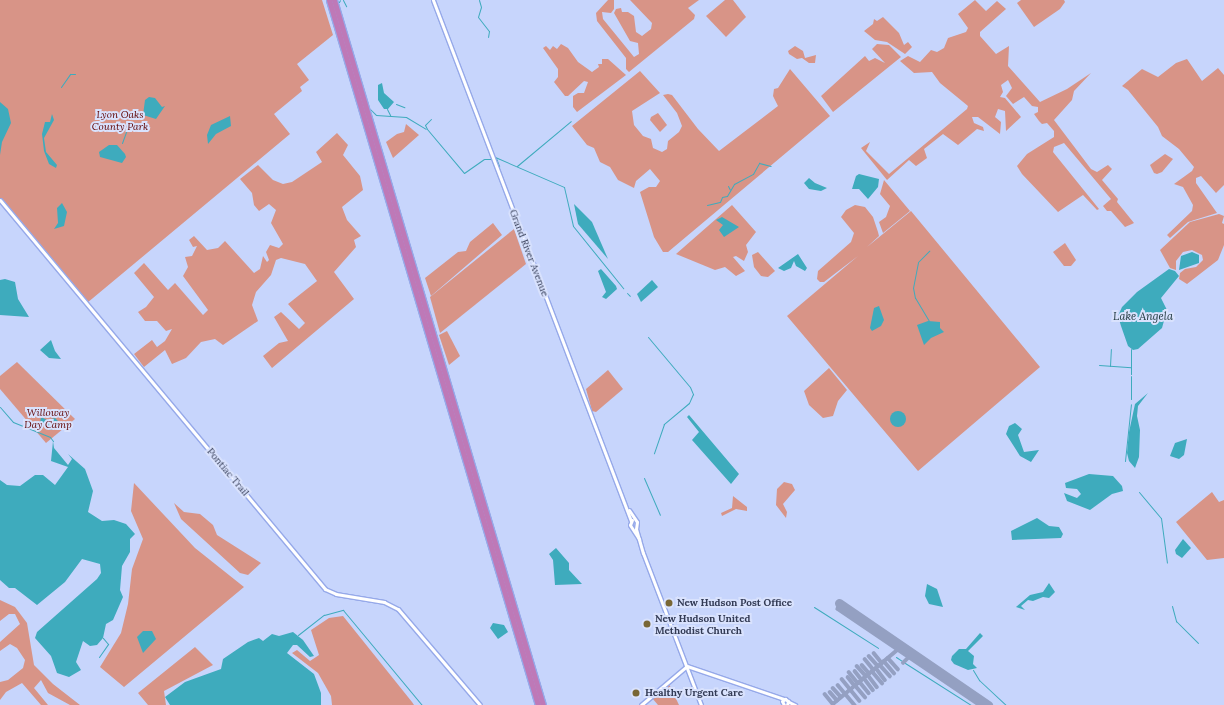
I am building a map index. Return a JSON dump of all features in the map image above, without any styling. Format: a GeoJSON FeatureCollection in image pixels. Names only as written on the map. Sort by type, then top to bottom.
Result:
{"type":"FeatureCollection","features":[{"type":"Feature","properties":{"kind":"highway"},"geometry":{"type":"LineString","coordinates":[[329,0],[506,589]]}},
{"type":"Feature","properties":{"kind":"highway"},"geometry":{"type":"LineString","coordinates":[[334,0],[508,597],[528,664],[543,705]]}},
{"type":"Feature","properties":{"kind":"highway"},"geometry":{"type":"LineString","coordinates":[[528,664],[536,705]]}},
{"type":"Feature","properties":{"kind":"highway"},"geometry":{"type":"LineString","coordinates":[[528,664],[547,705]]}},
{"type":"Feature","properties":{"kind":"main road","name":"Grand River Avenue"},"geometry":{"type":"LineString","coordinates":[[433,0],[625,505],[632,527]]}},
{"type":"Feature","properties":{"kind":"main road","name":"Pontiac Trail"},"geometry":{"type":"LineString","coordinates":[[0,200],[325,589],[336,594],[384,602],[400,610],[480,705]]}},
{"type":"Feature","properties":{"kind":"main road","name":"Grand River Avenue"},"geometry":{"type":"LineString","coordinates":[[625,505],[636,520]]}},
{"type":"Feature","properties":{"kind":"main road"},"geometry":{"type":"LineString","coordinates":[[631,521],[636,520],[639,539]]}},
{"type":"Feature","properties":{"kind":"main road"},"geometry":{"type":"LineString","coordinates":[[637,526],[632,527],[639,539],[701,705]]}},
{"type":"Feature","properties":{"kind":"main road"},"geometry":{"type":"LineString","coordinates":[[687,666],[776,698],[783,702],[795,705]]}},
{"type":"Feature","properties":{"kind":"main road"},"geometry":{"type":"LineString","coordinates":[[641,705],[687,666]]}},
{"type":"Feature","properties":{"kind":"green space","name":"Lyon Oaks County Park"},"geometry":{"type":"Polygon","coordinates":[[[0,0],[322,0],[333,35],[297,64],[309,80],[300,87],[302,91],[274,114],[290,134],[87,303],[0,199],[0,0]]]}},
{"type":"Feature","properties":{"kind":"green space"},"geometry":{"type":"Polygon","coordinates":[[[608,0],[614,0],[614,9],[611,13],[602,12],[603,19],[634,57],[639,54],[638,43],[630,41],[614,13],[616,9],[621,8],[622,12],[628,12],[634,16],[636,32],[642,36],[651,29],[652,23],[630,0],[699,0],[688,8],[695,15],[694,19],[629,72],[626,69],[626,58],[597,21],[596,13],[608,0]]]}},
{"type":"Feature","properties":{"kind":"green space"},"geometry":{"type":"Polygon","coordinates":[[[725,0],[733,0],[746,17],[726,37],[706,16],[725,0]]]}},
{"type":"Feature","properties":{"kind":"green space"},"geometry":{"type":"Polygon","coordinates":[[[975,0],[986,11],[997,1],[1006,9],[980,32],[980,36],[996,54],[1009,46],[1008,66],[1040,102],[1067,89],[1091,73],[1074,91],[1072,100],[1054,120],[1091,169],[1097,172],[1108,165],[1112,169],[1102,180],[1118,199],[1117,202],[1134,223],[1125,227],[1111,211],[1107,211],[1103,206],[1111,199],[1064,143],[1054,147],[1053,152],[1099,209],[1097,210],[1083,195],[1058,212],[1022,174],[1017,166],[1027,154],[1054,137],[1054,131],[1047,123],[1042,124],[1039,121],[1034,114],[1038,112],[1038,107],[1032,106],[1024,97],[1013,104],[1006,96],[1012,88],[1008,80],[1001,85],[1003,92],[1000,97],[1005,98],[1021,117],[1006,131],[1005,111],[998,109],[995,117],[1001,122],[1000,134],[978,117],[972,117],[974,123],[983,127],[984,131],[977,129],[958,145],[943,134],[924,149],[927,158],[916,166],[909,160],[887,180],[861,148],[870,142],[866,151],[889,174],[967,109],[968,106],[940,83],[932,72],[914,73],[900,61],[908,56],[920,62],[931,50],[937,52],[944,48],[948,38],[966,32],[968,28],[958,14],[975,0]]]}},
{"type":"Feature","properties":{"kind":"green space"},"geometry":{"type":"Polygon","coordinates":[[[1021,0],[1064,0],[1065,2],[1060,9],[1034,27],[1017,3],[1021,0]]]}},
{"type":"Feature","properties":{"kind":"green space"},"geometry":{"type":"Polygon","coordinates":[[[883,17],[899,33],[904,45],[908,42],[912,47],[905,54],[887,42],[875,40],[864,31],[873,24],[874,19],[877,21],[883,17]]]}},
{"type":"Feature","properties":{"kind":"green space"},"geometry":{"type":"Polygon","coordinates":[[[561,44],[568,48],[578,62],[592,72],[599,67],[598,64],[602,64],[602,59],[608,59],[626,75],[577,112],[573,107],[573,96],[578,93],[584,93],[588,82],[584,81],[568,96],[565,96],[554,82],[558,77],[558,69],[543,48],[546,46],[550,50],[553,46],[557,49],[561,44]]]}},
{"type":"Feature","properties":{"kind":"green space"},"geometry":{"type":"Polygon","coordinates":[[[877,44],[889,45],[901,57],[833,112],[821,96],[865,56],[869,61],[875,58],[885,63],[872,49],[877,44]]]}},
{"type":"Feature","properties":{"kind":"green space"},"geometry":{"type":"Polygon","coordinates":[[[795,46],[803,51],[805,58],[816,55],[815,63],[809,63],[802,58],[797,59],[789,54],[788,51],[795,46]]]}},
{"type":"Feature","properties":{"kind":"green space"},"geometry":{"type":"Polygon","coordinates":[[[1187,59],[1202,81],[1218,68],[1224,75],[1224,185],[1216,193],[1201,176],[1196,178],[1196,183],[1217,213],[1188,222],[1170,238],[1167,235],[1192,211],[1193,205],[1183,187],[1174,184],[1192,171],[1194,167],[1179,149],[1162,136],[1158,127],[1128,90],[1122,86],[1142,69],[1158,77],[1176,63],[1187,59]]]}},
{"type":"Feature","properties":{"kind":"green space"},"geometry":{"type":"Polygon","coordinates":[[[790,69],[830,116],[668,252],[663,252],[654,237],[640,192],[649,187],[656,187],[660,181],[650,169],[636,181],[634,188],[618,180],[610,167],[600,162],[594,148],[587,145],[572,126],[640,71],[660,93],[632,111],[634,125],[643,136],[651,139],[653,148],[662,152],[667,149],[668,141],[679,132],[682,126],[677,113],[663,95],[668,94],[672,95],[698,129],[719,151],[778,106],[773,96],[774,89],[778,88],[790,69]]]}},
{"type":"Feature","properties":{"kind":"green space"},"geometry":{"type":"Polygon","coordinates":[[[658,113],[667,125],[660,132],[650,120],[651,117],[658,113]]]}},
{"type":"Feature","properties":{"kind":"green space"},"geometry":{"type":"Polygon","coordinates":[[[406,124],[419,135],[393,158],[386,142],[397,134],[404,132],[406,124]]]}},
{"type":"Feature","properties":{"kind":"green space"},"geometry":{"type":"Polygon","coordinates":[[[337,133],[348,145],[343,155],[360,176],[363,190],[342,207],[347,220],[361,236],[354,240],[356,247],[334,272],[354,299],[272,368],[263,356],[279,343],[288,341],[274,317],[281,312],[299,329],[305,323],[288,304],[317,281],[305,264],[281,258],[276,260],[271,275],[256,292],[252,305],[258,321],[223,345],[215,339],[201,342],[186,358],[172,364],[165,350],[144,367],[134,354],[152,340],[157,347],[165,341],[172,329],[166,331],[157,321],[145,321],[138,312],[146,307],[154,297],[134,273],[144,263],[168,290],[175,283],[203,315],[208,310],[183,276],[188,267],[185,257],[192,256],[197,246],[193,247],[189,240],[194,236],[207,250],[218,248],[225,241],[254,273],[260,269],[263,256],[267,262],[269,260],[266,252],[270,245],[279,248],[283,244],[271,223],[276,210],[269,204],[259,211],[254,205],[252,193],[240,179],[258,165],[273,180],[283,184],[292,182],[322,162],[316,152],[337,133]]]}},
{"type":"Feature","properties":{"kind":"green space"},"geometry":{"type":"Polygon","coordinates":[[[1165,154],[1173,159],[1162,172],[1157,174],[1154,173],[1150,165],[1165,154]]]}},
{"type":"Feature","properties":{"kind":"green space"},"geometry":{"type":"Polygon","coordinates":[[[884,180],[910,211],[883,233],[879,222],[886,217],[890,206],[880,194],[884,180]]]}},
{"type":"Feature","properties":{"kind":"green space"},"geometry":{"type":"Polygon","coordinates":[[[732,205],[756,232],[746,245],[748,252],[744,261],[736,256],[733,257],[745,271],[736,276],[725,267],[715,270],[676,254],[732,205]]]}},
{"type":"Feature","properties":{"kind":"green space"},"geometry":{"type":"Polygon","coordinates":[[[855,205],[865,207],[873,217],[878,232],[879,236],[867,247],[911,211],[1040,367],[918,471],[787,316],[858,256],[824,282],[820,282],[817,279],[818,271],[851,242],[854,233],[841,217],[846,210],[855,205]]]}},
{"type":"Feature","properties":{"kind":"green space"},"geometry":{"type":"Polygon","coordinates":[[[1219,214],[1224,216],[1222,223],[1224,224],[1224,245],[1218,260],[1187,284],[1179,279],[1180,273],[1185,269],[1196,267],[1203,260],[1202,255],[1192,250],[1183,252],[1176,261],[1176,270],[1170,268],[1160,250],[1190,222],[1219,214]]]}},
{"type":"Feature","properties":{"kind":"green space"},"geometry":{"type":"Polygon","coordinates":[[[493,223],[502,235],[431,296],[425,278],[458,252],[466,251],[470,242],[493,223]]]}},
{"type":"Feature","properties":{"kind":"green space"},"geometry":{"type":"Polygon","coordinates":[[[514,229],[526,264],[440,333],[430,297],[514,229]]]}},
{"type":"Feature","properties":{"kind":"green space"},"geometry":{"type":"Polygon","coordinates":[[[1065,243],[1076,260],[1071,266],[1064,266],[1053,252],[1065,243]]]}},
{"type":"Feature","properties":{"kind":"green space"},"geometry":{"type":"Polygon","coordinates":[[[758,252],[775,271],[768,277],[761,276],[754,267],[752,255],[758,252]]]}},
{"type":"Feature","properties":{"kind":"green space"},"geometry":{"type":"Polygon","coordinates":[[[447,331],[460,356],[449,365],[439,335],[447,331]]]}},
{"type":"Feature","properties":{"kind":"green space","name":"Willoway Day Camp"},"geometry":{"type":"Polygon","coordinates":[[[17,362],[75,419],[46,443],[0,389],[0,376],[17,362]]]}},
{"type":"Feature","properties":{"kind":"green space"},"geometry":{"type":"Polygon","coordinates":[[[829,368],[847,390],[838,401],[833,416],[823,418],[809,405],[804,391],[829,368]]]}},
{"type":"Feature","properties":{"kind":"green space"},"geometry":{"type":"Polygon","coordinates":[[[608,370],[623,389],[596,412],[592,411],[586,389],[608,370]]]}},
{"type":"Feature","properties":{"kind":"green space"},"geometry":{"type":"Polygon","coordinates":[[[784,482],[792,484],[795,490],[783,504],[787,512],[786,518],[776,505],[777,489],[784,482]]]}},
{"type":"Feature","properties":{"kind":"green space"},"geometry":{"type":"Polygon","coordinates":[[[134,483],[195,548],[244,587],[124,687],[100,667],[121,633],[128,604],[132,569],[143,539],[131,511],[134,483]]]}},
{"type":"Feature","properties":{"kind":"green space"},"geometry":{"type":"Polygon","coordinates":[[[1212,492],[1219,502],[1224,500],[1224,558],[1207,560],[1176,522],[1212,492]]]}},
{"type":"Feature","properties":{"kind":"green space"},"geometry":{"type":"Polygon","coordinates":[[[733,496],[747,507],[747,511],[736,509],[722,516],[721,513],[732,508],[733,496]]]}},
{"type":"Feature","properties":{"kind":"green space"},"geometry":{"type":"Polygon","coordinates":[[[174,503],[184,512],[200,514],[213,525],[217,535],[261,563],[248,575],[240,573],[181,519],[174,503]]]}},
{"type":"Feature","properties":{"kind":"green space"},"geometry":{"type":"Polygon","coordinates":[[[0,600],[15,607],[27,623],[34,665],[53,684],[80,705],[70,705],[48,693],[41,680],[34,688],[48,705],[41,705],[22,683],[6,692],[0,700],[0,682],[8,680],[23,668],[25,660],[17,648],[10,644],[0,651],[0,642],[20,624],[15,614],[9,614],[0,621],[0,600]]]}},
{"type":"Feature","properties":{"kind":"green space"},"geometry":{"type":"Polygon","coordinates":[[[343,616],[414,705],[332,705],[331,696],[318,673],[292,653],[297,650],[310,661],[319,655],[311,630],[329,618],[343,616]]]}},
{"type":"Feature","properties":{"kind":"green space"},"geometry":{"type":"Polygon","coordinates":[[[195,647],[213,665],[164,691],[166,705],[148,705],[138,693],[195,647]]]}},
{"type":"Feature","properties":{"kind":"green space"},"geometry":{"type":"Polygon","coordinates":[[[669,684],[679,705],[658,705],[652,698],[669,684]]]}},
{"type":"Feature","properties":{"kind":"water"},"geometry":{"type":"Polygon","coordinates":[[[382,83],[384,93],[394,102],[388,109],[384,109],[378,100],[378,85],[382,83]]]}},
{"type":"Feature","properties":{"kind":"water"},"geometry":{"type":"Polygon","coordinates":[[[149,97],[155,98],[162,107],[165,106],[156,119],[143,115],[145,100],[149,97]]]}},
{"type":"Feature","properties":{"kind":"water"},"geometry":{"type":"Polygon","coordinates":[[[0,102],[8,109],[11,123],[2,142],[0,155],[0,102]]]}},
{"type":"Feature","properties":{"kind":"water"},"geometry":{"type":"Polygon","coordinates":[[[52,114],[54,120],[44,138],[46,152],[57,165],[56,168],[49,164],[44,151],[42,134],[45,122],[50,122],[52,114]]]}},
{"type":"Feature","properties":{"kind":"water"},"geometry":{"type":"Polygon","coordinates":[[[230,116],[231,126],[216,134],[208,144],[207,135],[211,125],[230,116]]]}},
{"type":"Feature","properties":{"kind":"water"},"geometry":{"type":"Polygon","coordinates":[[[109,145],[117,145],[125,154],[126,157],[122,163],[100,157],[99,152],[109,145]]]}},
{"type":"Feature","properties":{"kind":"water"},"geometry":{"type":"Polygon","coordinates":[[[859,174],[879,179],[878,187],[868,199],[859,189],[852,189],[856,176],[859,174]]]}},
{"type":"Feature","properties":{"kind":"water"},"geometry":{"type":"Polygon","coordinates":[[[809,178],[815,183],[827,188],[821,191],[809,189],[804,183],[809,178]]]}},
{"type":"Feature","properties":{"kind":"water"},"geometry":{"type":"Polygon","coordinates":[[[62,203],[67,212],[64,226],[54,229],[58,223],[57,208],[62,203]]]}},
{"type":"Feature","properties":{"kind":"water"},"geometry":{"type":"Polygon","coordinates":[[[574,204],[592,222],[608,259],[578,224],[574,204]]]}},
{"type":"Feature","properties":{"kind":"water"},"geometry":{"type":"Polygon","coordinates":[[[722,217],[739,227],[724,237],[719,230],[723,225],[716,220],[722,217]]]}},
{"type":"Feature","properties":{"kind":"water"},"geometry":{"type":"Polygon","coordinates":[[[1192,252],[1199,255],[1199,263],[1179,270],[1181,256],[1192,252]]]}},
{"type":"Feature","properties":{"kind":"water"},"geometry":{"type":"Polygon","coordinates":[[[798,254],[807,268],[805,271],[796,266],[794,261],[791,268],[784,271],[778,268],[798,254]]]}},
{"type":"Feature","properties":{"kind":"water"},"geometry":{"type":"Polygon","coordinates":[[[601,269],[617,289],[606,299],[602,297],[606,292],[598,271],[601,269]]]}},
{"type":"Feature","properties":{"kind":"water","name":"Lake Angela"},"geometry":{"type":"Polygon","coordinates":[[[1169,269],[1175,271],[1179,276],[1161,298],[1167,310],[1162,328],[1138,349],[1133,350],[1128,346],[1118,316],[1122,307],[1137,292],[1169,269]]]}},
{"type":"Feature","properties":{"kind":"water"},"geometry":{"type":"Polygon","coordinates":[[[5,279],[15,282],[18,299],[29,317],[0,315],[0,280],[5,279]]]}},
{"type":"Feature","properties":{"kind":"water"},"geometry":{"type":"Polygon","coordinates":[[[652,280],[658,287],[641,302],[637,294],[652,280]]]}},
{"type":"Feature","properties":{"kind":"water"},"geometry":{"type":"Polygon","coordinates":[[[879,306],[884,320],[881,326],[872,331],[870,328],[874,308],[879,306]]]}},
{"type":"Feature","properties":{"kind":"water"},"geometry":{"type":"Polygon","coordinates":[[[928,321],[940,322],[940,328],[944,332],[931,338],[924,345],[917,325],[928,321]]]}},
{"type":"Feature","properties":{"kind":"water"},"geometry":{"type":"Polygon","coordinates":[[[51,340],[55,351],[61,359],[49,358],[40,350],[51,340]]]}},
{"type":"Feature","properties":{"kind":"water"},"geometry":{"type":"Polygon","coordinates":[[[1148,393],[1138,406],[1137,416],[1140,430],[1139,457],[1135,468],[1129,461],[1127,453],[1129,432],[1135,404],[1148,393]]]}},
{"type":"Feature","properties":{"kind":"water"},"geometry":{"type":"Polygon","coordinates":[[[898,411],[904,413],[906,419],[904,425],[898,427],[892,425],[890,419],[892,413],[898,411]]]}},
{"type":"Feature","properties":{"kind":"water"},"geometry":{"type":"Polygon","coordinates":[[[689,415],[739,474],[731,484],[692,440],[699,432],[687,417],[689,415]]]}},
{"type":"Feature","properties":{"kind":"water"},"geometry":{"type":"Polygon","coordinates":[[[41,417],[47,420],[55,418],[60,423],[59,428],[49,430],[40,423],[41,417]]]}},
{"type":"Feature","properties":{"kind":"water"},"geometry":{"type":"Polygon","coordinates":[[[1015,423],[1022,429],[1018,435],[1024,452],[1039,450],[1031,462],[1020,456],[1006,434],[1009,426],[1015,423]]]}},
{"type":"Feature","properties":{"kind":"water"},"geometry":{"type":"Polygon","coordinates":[[[1187,439],[1184,455],[1179,459],[1170,456],[1175,443],[1187,439]]]}},
{"type":"Feature","properties":{"kind":"water"},"geometry":{"type":"Polygon","coordinates":[[[53,441],[54,448],[68,465],[72,459],[68,454],[85,469],[93,491],[88,512],[102,521],[114,520],[126,524],[135,534],[130,539],[130,552],[122,566],[120,590],[123,597],[113,620],[106,624],[103,638],[97,645],[90,646],[83,641],[76,662],[81,670],[69,677],[57,673],[51,656],[35,638],[37,632],[97,579],[101,573],[100,564],[82,559],[65,582],[37,605],[15,588],[9,588],[0,580],[0,480],[7,485],[20,486],[35,475],[43,475],[55,485],[68,467],[51,461],[53,441]]]}},
{"type":"Feature","properties":{"kind":"water"},"geometry":{"type":"Polygon","coordinates":[[[1089,474],[1113,476],[1122,486],[1123,491],[1112,494],[1090,510],[1067,501],[1064,493],[1077,498],[1081,494],[1077,489],[1066,488],[1065,483],[1089,474]]]}},
{"type":"Feature","properties":{"kind":"water"},"geometry":{"type":"Polygon","coordinates":[[[1037,518],[1049,526],[1059,527],[1063,534],[1061,538],[1012,540],[1011,531],[1037,518]]]}},
{"type":"Feature","properties":{"kind":"water"},"geometry":{"type":"Polygon","coordinates":[[[1183,539],[1191,548],[1182,558],[1176,554],[1175,550],[1183,539]]]}},
{"type":"Feature","properties":{"kind":"water"},"geometry":{"type":"Polygon","coordinates":[[[556,548],[569,563],[569,570],[582,584],[555,585],[553,560],[549,554],[556,548]]]}},
{"type":"Feature","properties":{"kind":"water"},"geometry":{"type":"Polygon","coordinates":[[[1049,583],[1055,592],[1049,598],[1043,597],[1033,601],[1028,600],[1021,606],[1025,610],[1016,607],[1030,595],[1043,592],[1049,583]]]}},
{"type":"Feature","properties":{"kind":"water"},"geometry":{"type":"Polygon","coordinates":[[[927,584],[937,589],[943,607],[929,604],[925,596],[927,584]]]}},
{"type":"Feature","properties":{"kind":"water"},"geometry":{"type":"Polygon","coordinates":[[[493,623],[504,625],[508,632],[498,639],[490,628],[493,623]]]}},
{"type":"Feature","properties":{"kind":"water"},"geometry":{"type":"Polygon","coordinates":[[[143,631],[152,631],[156,639],[143,653],[137,637],[143,631]]]}},
{"type":"Feature","properties":{"kind":"water"},"geometry":{"type":"Polygon","coordinates":[[[293,632],[303,640],[314,656],[310,657],[297,645],[293,645],[287,653],[314,674],[321,693],[321,705],[170,705],[165,697],[185,682],[221,669],[223,659],[248,642],[259,638],[263,641],[272,634],[279,636],[293,632]]]}},
{"type":"Feature","properties":{"kind":"water"},"geometry":{"type":"Polygon","coordinates":[[[980,633],[983,636],[968,651],[974,656],[973,664],[977,668],[968,670],[954,664],[951,660],[952,656],[959,649],[966,649],[980,633]]]}},
{"type":"Feature","properties":{"kind":"waterway"},"geometry":{"type":"LineString","coordinates":[[343,0],[346,6]]}},
{"type":"Feature","properties":{"kind":"waterway"},"geometry":{"type":"LineString","coordinates":[[479,0],[481,7],[478,17],[489,31],[488,37]]}},
{"type":"Feature","properties":{"kind":"waterway"},"geometry":{"type":"LineString","coordinates":[[61,87],[70,74],[75,74]]}},
{"type":"Feature","properties":{"kind":"waterway"},"geometry":{"type":"LineString","coordinates":[[396,104],[404,107]]}},
{"type":"Feature","properties":{"kind":"waterway"},"geometry":{"type":"LineString","coordinates":[[370,109],[376,115],[406,117],[426,129]]}},
{"type":"Feature","properties":{"kind":"waterway"},"geometry":{"type":"LineString","coordinates":[[387,109],[390,115]]}},
{"type":"Feature","properties":{"kind":"waterway"},"geometry":{"type":"LineString","coordinates":[[431,119],[425,125],[427,129],[464,173],[484,159],[491,159]]}},
{"type":"Feature","properties":{"kind":"waterway"},"geometry":{"type":"LineString","coordinates":[[517,166],[571,121]]}},
{"type":"Feature","properties":{"kind":"waterway"},"geometry":{"type":"LineString","coordinates":[[122,143],[127,129]]}},
{"type":"Feature","properties":{"kind":"waterway"},"geometry":{"type":"LineString","coordinates":[[495,157],[564,187],[573,226],[623,288]]}},
{"type":"Feature","properties":{"kind":"waterway"},"geometry":{"type":"LineString","coordinates":[[496,158],[499,166]]}},
{"type":"Feature","properties":{"kind":"waterway"},"geometry":{"type":"LineString","coordinates":[[707,205],[720,202],[722,197],[727,196],[734,184],[753,174],[759,163],[771,166]]}},
{"type":"Feature","properties":{"kind":"waterway"},"geometry":{"type":"LineString","coordinates":[[728,186],[730,190]]}},
{"type":"Feature","properties":{"kind":"waterway"},"geometry":{"type":"LineString","coordinates":[[929,251],[918,262],[913,288],[915,298],[929,321]]}},
{"type":"Feature","properties":{"kind":"waterway"},"geometry":{"type":"LineString","coordinates":[[627,293],[630,296]]}},
{"type":"Feature","properties":{"kind":"waterway"},"geometry":{"type":"LineString","coordinates":[[648,337],[690,387],[693,394],[689,403],[664,424],[654,453]]}},
{"type":"Feature","properties":{"kind":"waterway"},"geometry":{"type":"LineString","coordinates":[[1110,366],[1111,349]]}},
{"type":"Feature","properties":{"kind":"waterway"},"geometry":{"type":"LineString","coordinates":[[1131,349],[1131,374]]}},
{"type":"Feature","properties":{"kind":"waterway"},"geometry":{"type":"LineString","coordinates":[[1099,365],[1131,367]]}},
{"type":"Feature","properties":{"kind":"waterway"},"geometry":{"type":"LineString","coordinates":[[1131,376],[1131,399]]}},
{"type":"Feature","properties":{"kind":"waterway"},"geometry":{"type":"LineString","coordinates":[[1125,461],[1131,404]]}},
{"type":"Feature","properties":{"kind":"waterway"},"geometry":{"type":"LineString","coordinates":[[0,407],[13,422],[50,437],[53,441]]}},
{"type":"Feature","properties":{"kind":"waterway"},"geometry":{"type":"LineString","coordinates":[[644,478],[660,515]]}},
{"type":"Feature","properties":{"kind":"waterway"},"geometry":{"type":"LineString","coordinates":[[1139,492],[1161,518],[1167,563]]}},
{"type":"Feature","properties":{"kind":"waterway"},"geometry":{"type":"LineString","coordinates":[[1172,606],[1176,621],[1198,643]]}},
{"type":"Feature","properties":{"kind":"waterway"},"geometry":{"type":"LineString","coordinates":[[814,607],[878,648]]}},
{"type":"Feature","properties":{"kind":"waterway"},"geometry":{"type":"LineString","coordinates":[[298,635],[324,615],[343,610],[422,705]]}},
{"type":"Feature","properties":{"kind":"waterway"},"geometry":{"type":"LineString","coordinates":[[99,657],[108,644],[103,638]]}},
{"type":"Feature","properties":{"kind":"waterway"},"geometry":{"type":"LineString","coordinates":[[896,657],[902,661]]}},
{"type":"Feature","properties":{"kind":"waterway"},"geometry":{"type":"LineString","coordinates":[[905,663],[971,705]]}},
{"type":"Feature","properties":{"kind":"waterway"},"geometry":{"type":"LineString","coordinates":[[973,670],[979,680],[1006,705]]}},
{"type":"Feature","properties":{"kind":"taxiway"},"geometry":{"type":"LineString","coordinates":[[840,604],[838,609],[980,705]]}},
{"type":"Feature","properties":{"kind":"taxiway"},"geometry":{"type":"LineString","coordinates":[[825,694],[833,704],[902,646]]}},
{"type":"Feature","properties":{"kind":"taxiway"},"geometry":{"type":"LineString","coordinates":[[874,653],[882,663]]}},
{"type":"Feature","properties":{"kind":"taxiway"},"geometry":{"type":"LineString","coordinates":[[869,656],[878,666]]}},
{"type":"Feature","properties":{"kind":"taxiway"},"geometry":{"type":"LineString","coordinates":[[903,663],[909,657]]}},
{"type":"Feature","properties":{"kind":"taxiway"},"geometry":{"type":"LineString","coordinates":[[888,658],[898,669]]}},
{"type":"Feature","properties":{"kind":"taxiway"},"geometry":{"type":"LineString","coordinates":[[865,659],[874,670]]}},
{"type":"Feature","properties":{"kind":"taxiway"},"geometry":{"type":"LineString","coordinates":[[884,661],[894,673]]}},
{"type":"Feature","properties":{"kind":"taxiway"},"geometry":{"type":"LineString","coordinates":[[862,665],[869,673]]}},
{"type":"Feature","properties":{"kind":"taxiway"},"geometry":{"type":"LineString","coordinates":[[880,665],[890,676]]}},
{"type":"Feature","properties":{"kind":"taxiway"},"geometry":{"type":"LineString","coordinates":[[857,666],[866,676]]}},
{"type":"Feature","properties":{"kind":"taxiway"},"geometry":{"type":"LineString","coordinates":[[876,668],[885,680]]}},
{"type":"Feature","properties":{"kind":"taxiway"},"geometry":{"type":"LineString","coordinates":[[855,671],[862,680]]}},
{"type":"Feature","properties":{"kind":"taxiway"},"geometry":{"type":"LineString","coordinates":[[872,671],[882,683]]}},
{"type":"Feature","properties":{"kind":"taxiway"},"geometry":{"type":"LineString","coordinates":[[849,672],[858,683]]}},
{"type":"Feature","properties":{"kind":"taxiway"},"geometry":{"type":"LineString","coordinates":[[868,675],[877,687]]}},
{"type":"Feature","properties":{"kind":"taxiway"},"geometry":{"type":"LineString","coordinates":[[848,677],[855,686]]}},
{"type":"Feature","properties":{"kind":"taxiway"},"geometry":{"type":"LineString","coordinates":[[864,678],[873,690]]}},
{"type":"Feature","properties":{"kind":"taxiway"},"geometry":{"type":"LineString","coordinates":[[842,679],[860,701]]}},
{"type":"Feature","properties":{"kind":"taxiway"},"geometry":{"type":"LineString","coordinates":[[860,682],[869,693]]}},
{"type":"Feature","properties":{"kind":"taxiway"},"geometry":{"type":"LineString","coordinates":[[838,685],[855,705]]}},
{"type":"Feature","properties":{"kind":"taxiway"},"geometry":{"type":"LineString","coordinates":[[855,685],[865,697]]}},
{"type":"Feature","properties":{"kind":"taxiway"},"geometry":{"type":"LineString","coordinates":[[833,688],[841,697]]}},
{"type":"Feature","properties":{"kind":"taxiway"},"geometry":{"type":"LineString","coordinates":[[830,692],[837,700]]}},
{"type":"Feature","properties":{"kind":"runway"},"geometry":{"type":"LineString","coordinates":[[839,603],[988,705]]}},
{"type":"Feature","properties":{"kind":"place","name":"New Hudson Post Office"},"geometry":{"type":"Point","coordinates":[669,603]}},
{"type":"Feature","properties":{"kind":"place","name":"New Hudson United Methodist Church"},"geometry":{"type":"Point","coordinates":[647,624]}},
{"type":"Feature","properties":{"kind":"place","name":"Healthy Urgent Care"},"geometry":{"type":"Point","coordinates":[636,693]}}]}
